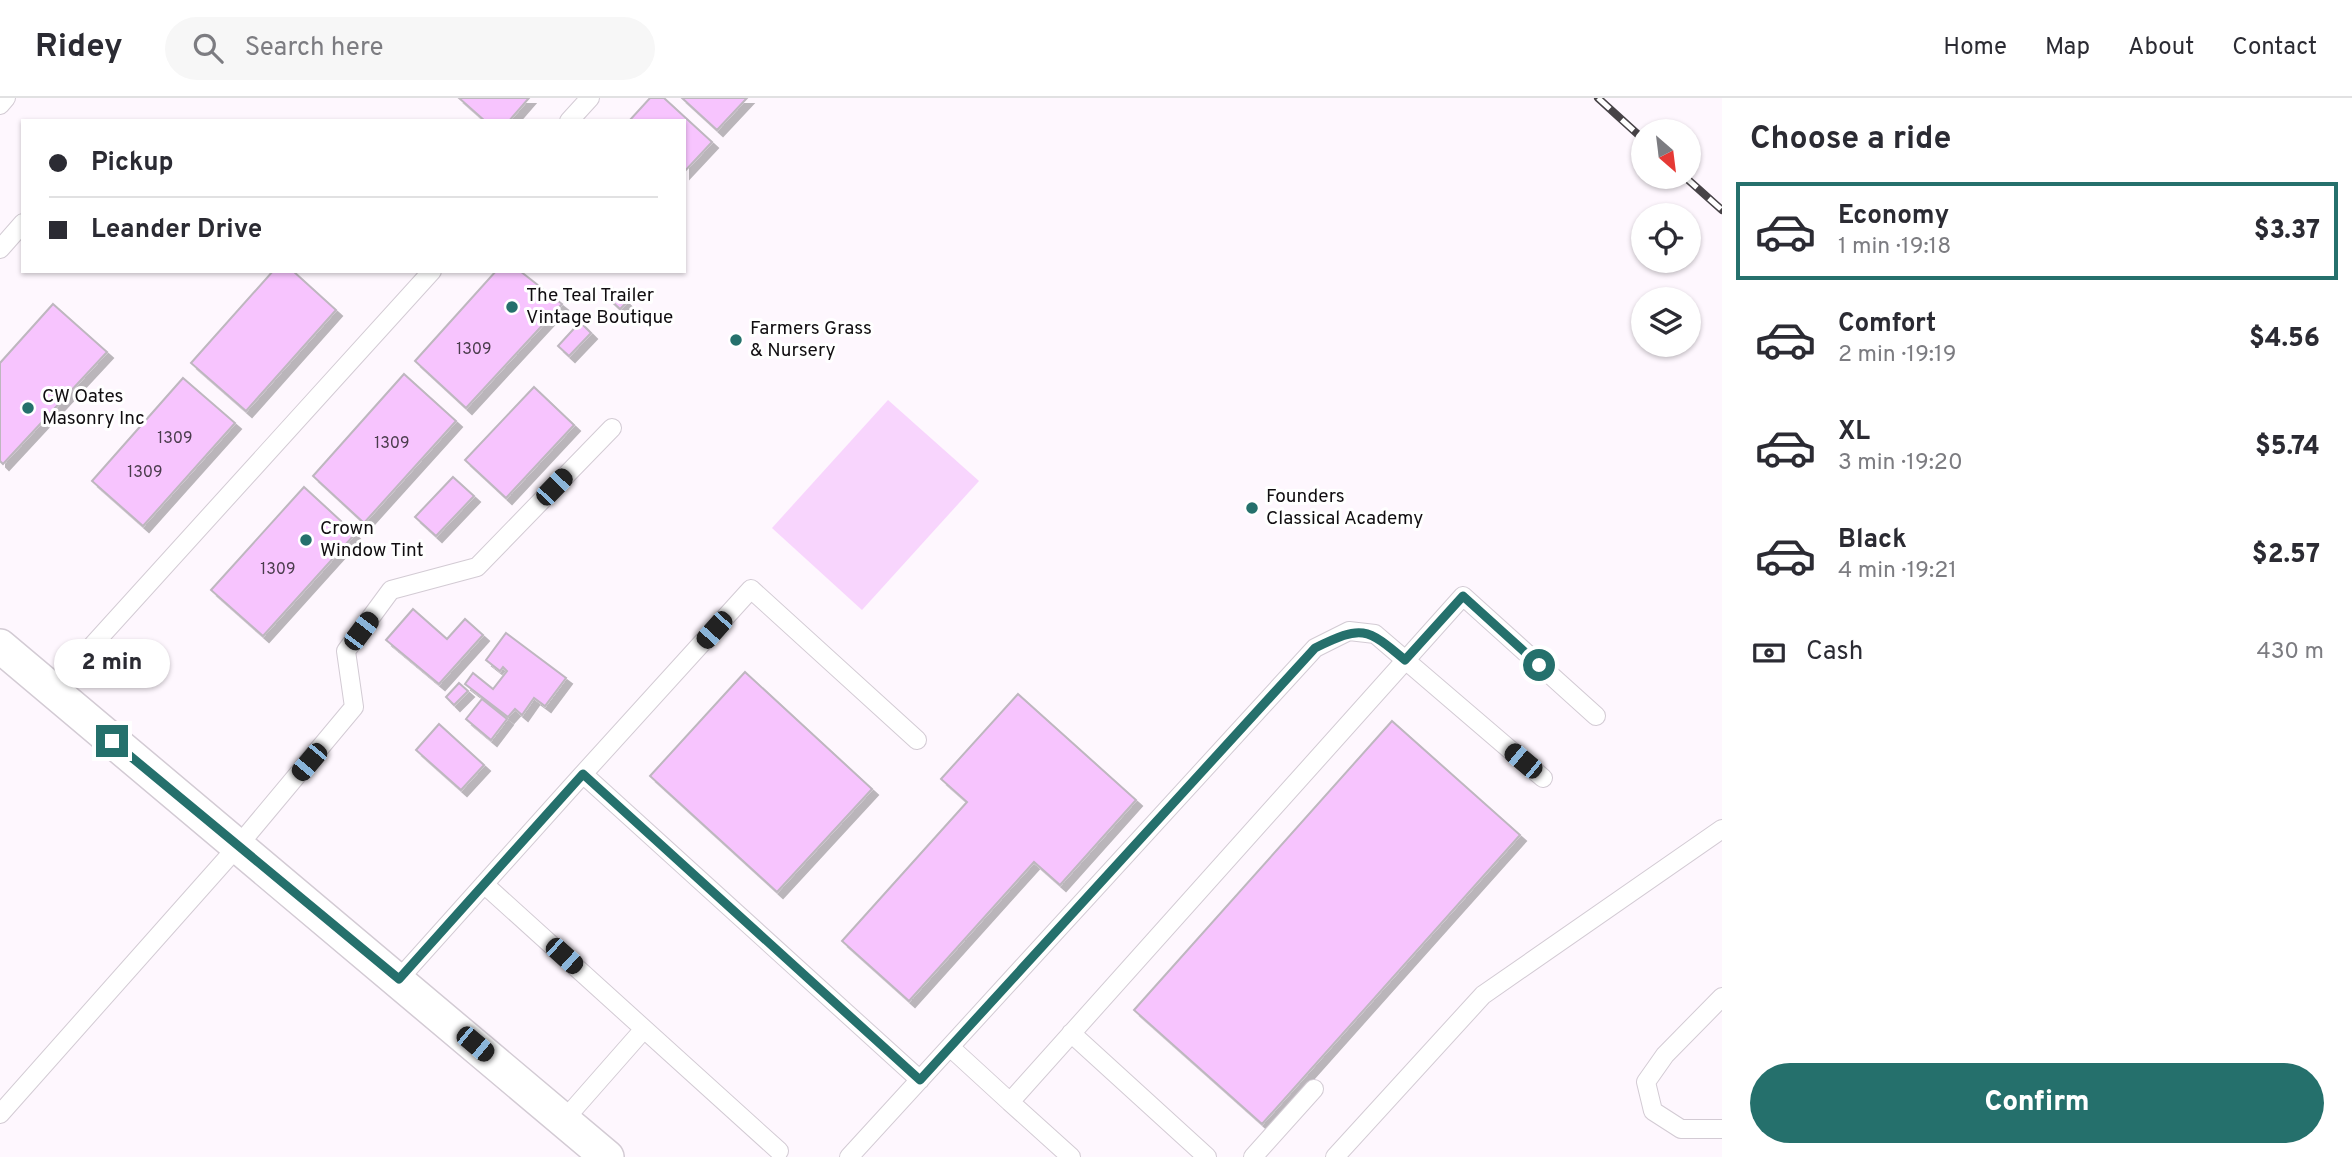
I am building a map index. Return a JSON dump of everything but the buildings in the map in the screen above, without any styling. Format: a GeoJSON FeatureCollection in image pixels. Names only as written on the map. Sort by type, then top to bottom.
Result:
{"type":"FeatureCollection","features":[{"type":"Feature","properties":{"kind":"street"},"geometry":{"type":"LineString","coordinates":[[0,646],[399,979],[607,1157]]}},
{"type":"Feature","properties":{"kind":"lane"},"geometry":{"type":"LineString","coordinates":[[0,105],[6,98]]}},
{"type":"Feature","properties":{"kind":"lane"},"geometry":{"type":"LineString","coordinates":[[571,119],[590,98]]}},
{"type":"Feature","properties":{"kind":"lane"},"geometry":{"type":"LineString","coordinates":[[0,249],[21,225]]}},
{"type":"Feature","properties":{"kind":"lane"},"geometry":{"type":"LineString","coordinates":[[52,690],[421,275]]}},
{"type":"Feature","properties":{"kind":"lane"},"geometry":{"type":"LineString","coordinates":[[0,1114],[238,846],[354,708],[345,651],[391,590],[477,567],[612,428]]}},
{"type":"Feature","properties":{"kind":"lane"},"geometry":{"type":"LineString","coordinates":[[399,979],[751,589],[917,740]]}},
{"type":"Feature","properties":{"kind":"lane"},"geometry":{"type":"LineString","coordinates":[[1010,1102],[1463,596],[1597,716]]}},
{"type":"Feature","properties":{"kind":"lane"},"geometry":{"type":"LineString","coordinates":[[849,1157],[1315,648],[1349,631],[1375,635],[1543,778]]}},
{"type":"Feature","properties":{"kind":"lane"},"geometry":{"type":"LineString","coordinates":[[583,774],[920,1080]]}},
{"type":"Feature","properties":{"kind":"lane"},"geometry":{"type":"LineString","coordinates":[[1335,1157],[1483,995],[1722,830]]}},
{"type":"Feature","properties":{"kind":"lane"},"geometry":{"type":"LineString","coordinates":[[484,884],[779,1151]]}},
{"type":"Feature","properties":{"kind":"lane"},"geometry":{"type":"LineString","coordinates":[[1722,997],[1665,1055],[1646,1082],[1653,1111],[1681,1129],[1722,1129]]}},
{"type":"Feature","properties":{"kind":"lane"},"geometry":{"type":"LineString","coordinates":[[564,1120],[644,1029]]}},
{"type":"Feature","properties":{"kind":"lane"},"geometry":{"type":"LineString","coordinates":[[1071,1033],[1207,1157]]}},
{"type":"Feature","properties":{"kind":"lane"},"geometry":{"type":"LineString","coordinates":[[950,1047],[1071,1157]]}},
{"type":"Feature","properties":{"kind":"lane"},"geometry":{"type":"LineString","coordinates":[[1253,1157],[1314,1089]]}},
{"type":"Feature","properties":{"kind":"shaded area"},"geometry":{"type":"Polygon","coordinates":[[[888,400],[979,481],[862,610],[772,528],[888,400]]]}},
{"type":"Feature","properties":{"kind":"railway"},"geometry":{"type":"LineString","coordinates":[[1598,98],[1631,128]]}},
{"type":"Feature","properties":{"kind":"railway"},"geometry":{"type":"LineString","coordinates":[[1698,189],[1722,210]]}},
{"type":"Feature","properties":{"kind":"place","name":"The Teal Trailer Vintage Boutique"},"geometry":{"type":"Point","coordinates":[512,307]}},
{"type":"Feature","properties":{"kind":"place","name":"Farmers Grass & Nursery"},"geometry":{"type":"Point","coordinates":[736,340]}},
{"type":"Feature","properties":{"kind":"place","name":"CW Oates Masonry Inc"},"geometry":{"type":"Point","coordinates":[28,408]}},
{"type":"Feature","properties":{"kind":"place","name":"Founders Classical Academy"},"geometry":{"type":"Point","coordinates":[1252,508]}},
{"type":"Feature","properties":{"kind":"place","name":"Crown Window Tint"},"geometry":{"type":"Point","coordinates":[306,540]}},
{"type":"Feature","properties":{"kind":"route"},"geometry":{"type":"LineString","coordinates":[[112,741],[399,979],[583,774],[920,1080],[1315,648],[1349,631],[1375,635],[1405,660],[1463,596],[1539,665]]}}]}
